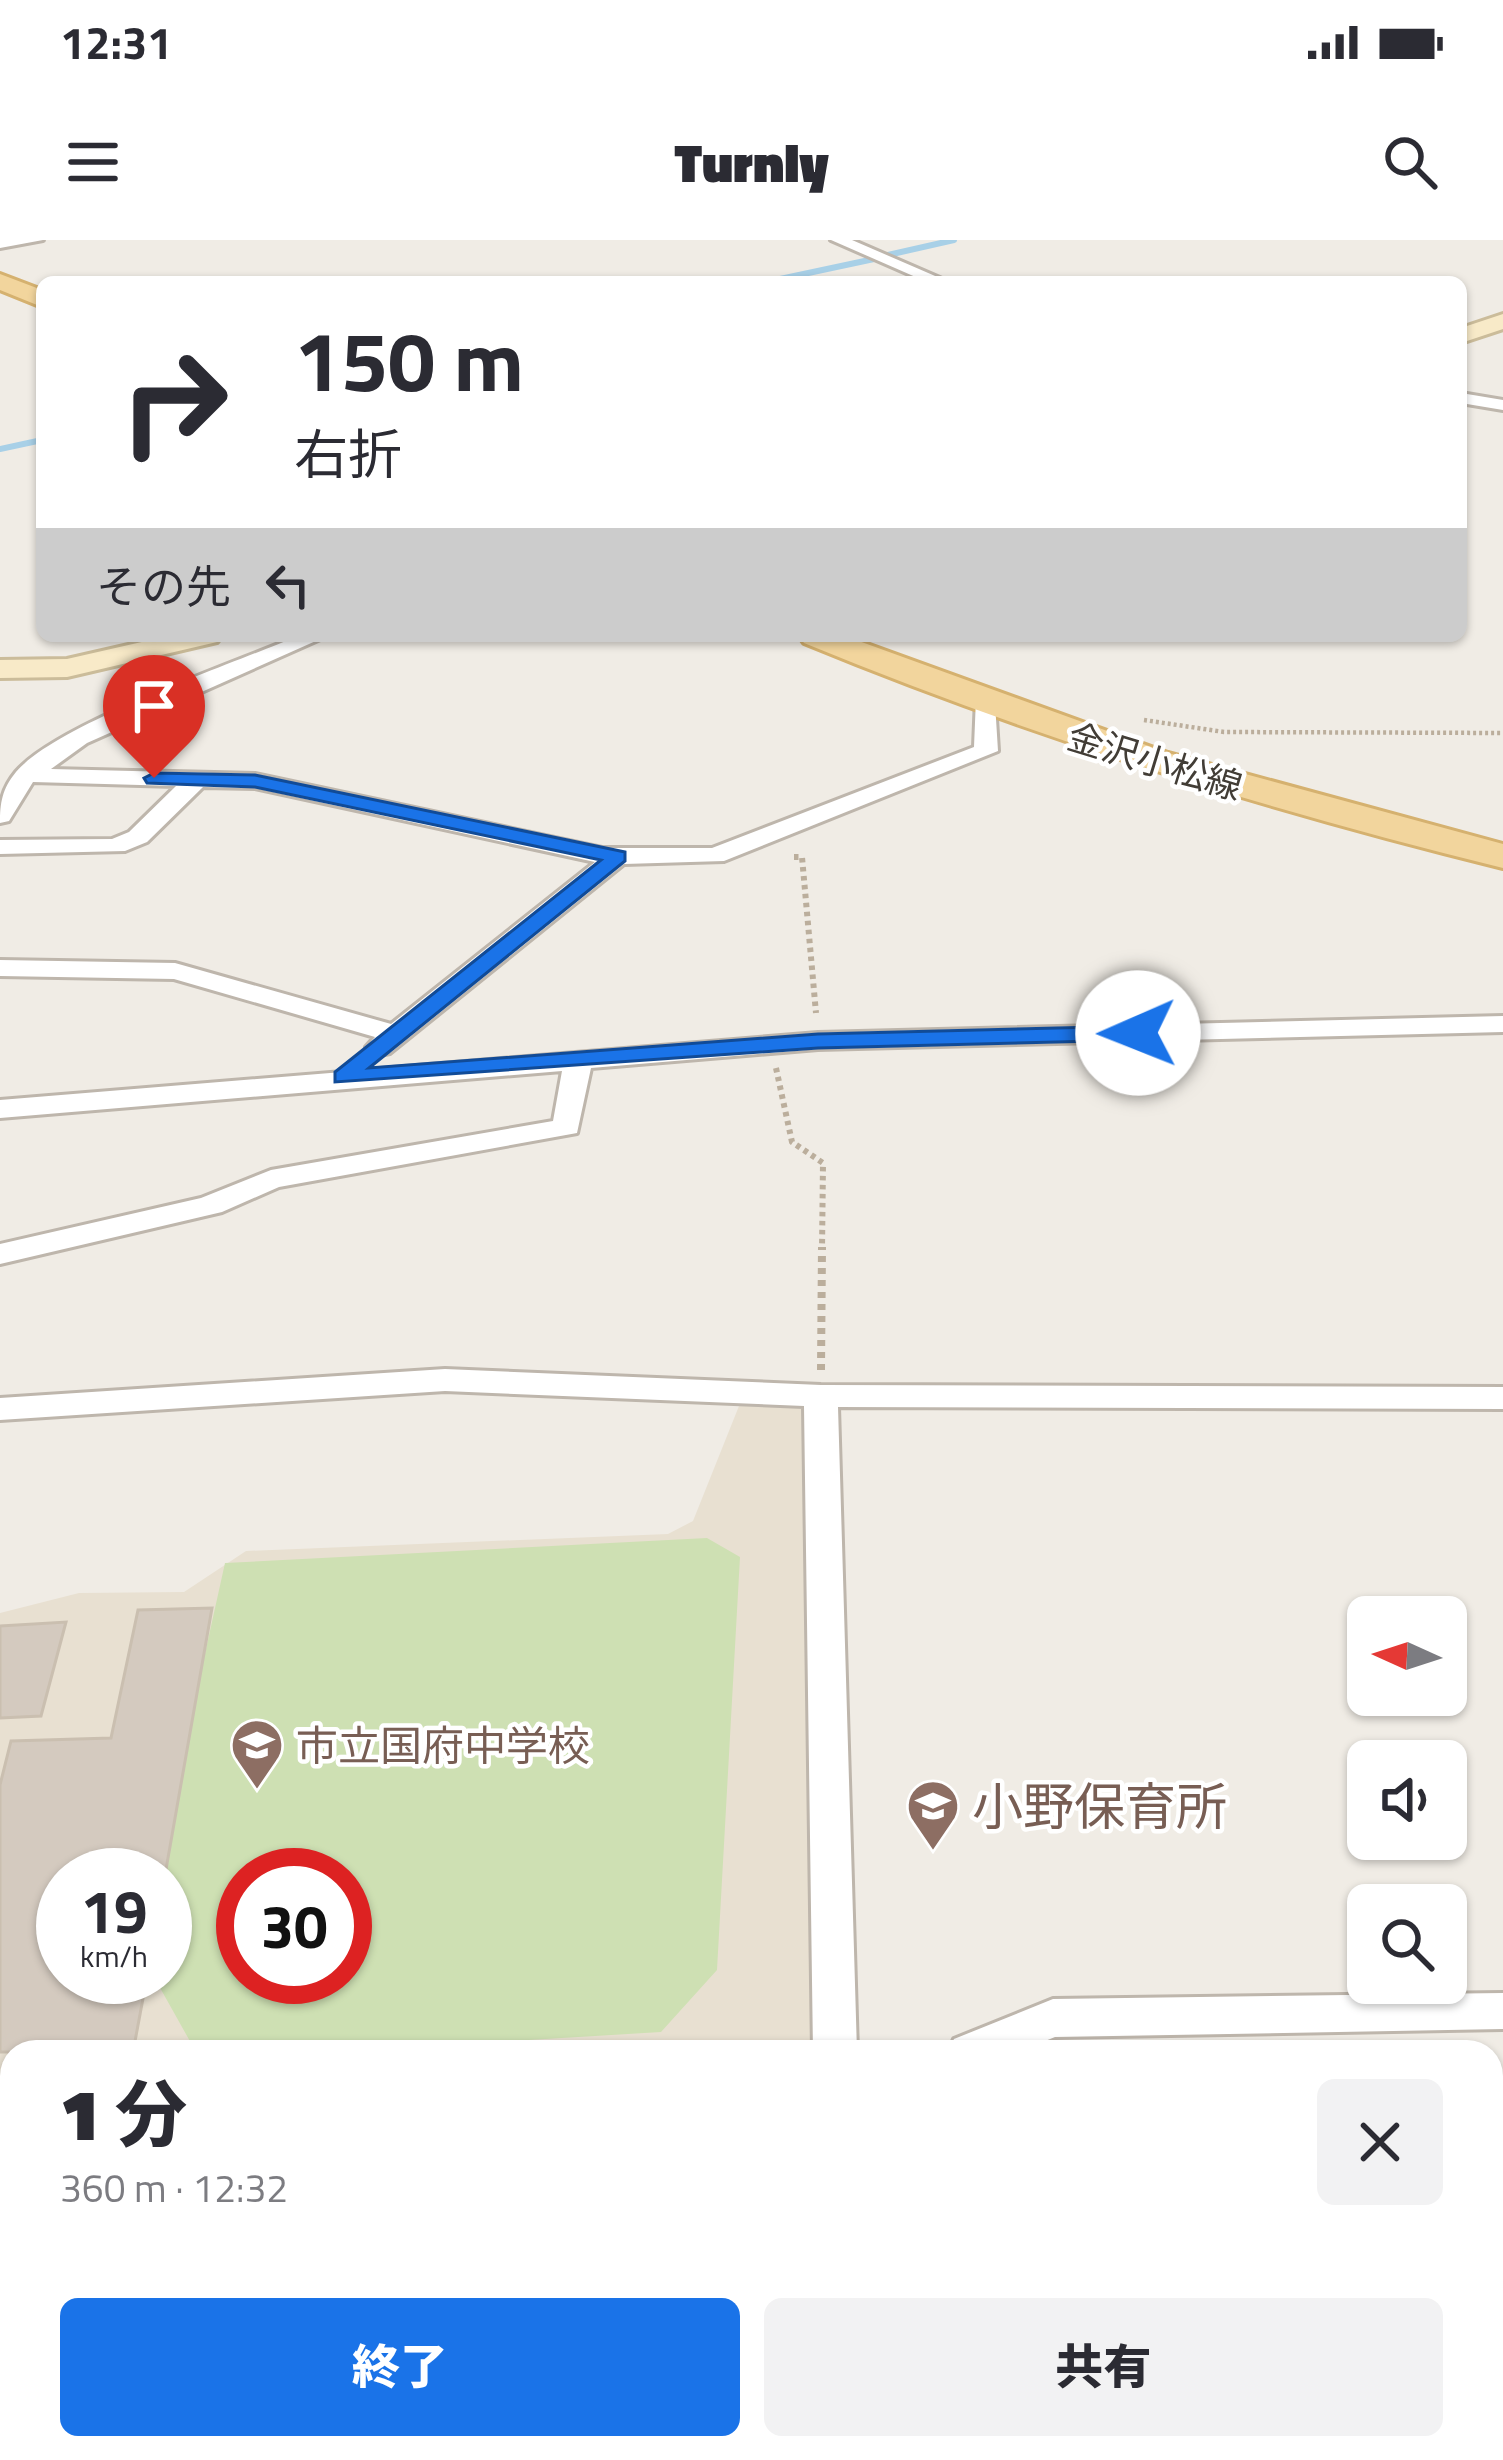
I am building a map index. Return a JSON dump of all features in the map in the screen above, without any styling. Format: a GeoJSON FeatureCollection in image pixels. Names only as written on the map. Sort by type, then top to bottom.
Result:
{"type":"FeatureCollection","features":[{"type":"Feature","properties":{"kind":"main road"},"geometry":{"type":"LineString","coordinates":[[0,281],[36,296]]}},
{"type":"Feature","properties":{"kind":"main road"},"geometry":{"type":"LineString","coordinates":[[0,296],[36,311]]}},
{"type":"Feature","properties":{"kind":"main road"},"geometry":{"type":"LineString","coordinates":[[1467,334],[1503,321]]}},
{"type":"Feature","properties":{"kind":"main road"},"geometry":{"type":"LineString","coordinates":[[7,683],[181,642]]}},
{"type":"Feature","properties":{"kind":"main road","name":"金沢小松線"},"geometry":{"type":"LineString","coordinates":[[831,642],[1093,742],[1341,818],[1503,856]]}},
{"type":"Feature","properties":{"kind":"main road","name":"金沢小松線"},"geometry":{"type":"LineString","coordinates":[[878,642],[1105,726],[1371,803],[1503,835]]}},
{"type":"Feature","properties":{"kind":"street"},"geometry":{"type":"LineString","coordinates":[[0,243],[34,240]]}},
{"type":"Feature","properties":{"kind":"street"},"geometry":{"type":"LineString","coordinates":[[839,240],[926,276]]}},
{"type":"Feature","properties":{"kind":"street"},"geometry":{"type":"LineString","coordinates":[[1467,399],[1503,405]]}},
{"type":"Feature","properties":{"kind":"street"},"geometry":{"type":"LineString","coordinates":[[0,816],[26,775],[79,738],[302,642]]}},
{"type":"Feature","properties":{"kind":"street"},"geometry":{"type":"LineString","coordinates":[[26,775],[255,781],[617,857],[715,856],[986,751],[984,703]]}},
{"type":"Feature","properties":{"kind":"street"},"geometry":{"type":"LineString","coordinates":[[0,847],[116,846],[138,837],[197,779]]}},
{"type":"Feature","properties":{"kind":"street"},"geometry":{"type":"LineString","coordinates":[[343,1077],[617,857]]}},
{"type":"Feature","properties":{"kind":"street"},"geometry":{"type":"LineString","coordinates":[[0,968],[175,971],[396,1034]]}},
{"type":"Feature","properties":{"kind":"street"},"geometry":{"type":"LineString","coordinates":[[0,1108],[818,1041],[1503,1024]]}},
{"type":"Feature","properties":{"kind":"street"},"geometry":{"type":"LineString","coordinates":[[0,1254],[211,1205],[271,1179],[566,1127],[578,1059]]}},
{"type":"Feature","properties":{"kind":"street"},"geometry":{"type":"LineString","coordinates":[[0,1409],[445,1380],[821,1396],[1503,1398]]}},
{"type":"Feature","properties":{"kind":"street"},"geometry":{"type":"LineString","coordinates":[[821,1396],[835,2040]]}},
{"type":"Feature","properties":{"kind":"street"},"geometry":{"type":"LineString","coordinates":[[1000,2040],[1053,2018],[1503,2011]]}},
{"type":"Feature","properties":{"kind":"path"},"geometry":{"type":"LineString","coordinates":[[1136,719],[1224,732],[1503,733]]}},
{"type":"Feature","properties":{"kind":"path"},"geometry":{"type":"LineString","coordinates":[[715,856],[802,857],[818,1041]]}},
{"type":"Feature","properties":{"kind":"path"},"geometry":{"type":"LineString","coordinates":[[771,1045],[792,1142],[823,1163],[821,1396]]}},
{"type":"Feature","properties":{"kind":"shaded area"},"geometry":{"type":"Polygon","coordinates":[[[741,1401],[809,1405],[828,2040],[0,2040],[0,1613],[79,1593],[184,1592],[246,1551],[668,1534],[693,1521],[741,1401]]]}},
{"type":"Feature","properties":{"kind":"green space"},"geometry":{"type":"Polygon","coordinates":[[[707,1538],[740,1557],[717,1970],[661,2032],[529,2040],[189,2040],[169,2004],[192,2004],[192,1848],[162,1848],[225,1563],[707,1538]]]}},
{"type":"Feature","properties":{"kind":"building"},"geometry":{"type":"Polygon","coordinates":[[[212,1608],[170,1848],[36,1848],[36,2004],[142,2004],[135,2040],[0,2040],[0,1785],[11,1741],[111,1738],[138,1610],[212,1608]]]}},
{"type":"Feature","properties":{"kind":"building"},"geometry":{"type":"Polygon","coordinates":[[[66,1622],[41,1716],[0,1718],[0,1626],[66,1622]]]}},
{"type":"Feature","properties":{"kind":"waterway"},"geometry":{"type":"LineString","coordinates":[[888,255],[954,240]]}},
{"type":"Feature","properties":{"kind":"waterway"},"geometry":{"type":"LineString","coordinates":[[794,276],[874,259]]}},
{"type":"Feature","properties":{"kind":"waterway"},"geometry":{"type":"LineString","coordinates":[[0,449],[36,441]]}},
{"type":"Feature","properties":{"kind":"place","name":"市立国府中学校"},"geometry":{"type":"Point","coordinates":[257,1791]}},
{"type":"Feature","properties":{"kind":"place","name":"小野保育所"},"geometry":{"type":"Point","coordinates":[933,1852]}},
{"type":"Feature","properties":{"kind":"route"},"geometry":{"type":"LineString","coordinates":[[154,778],[255,781],[617,857],[343,1077],[818,1041],[1138,1033]]}}]}
